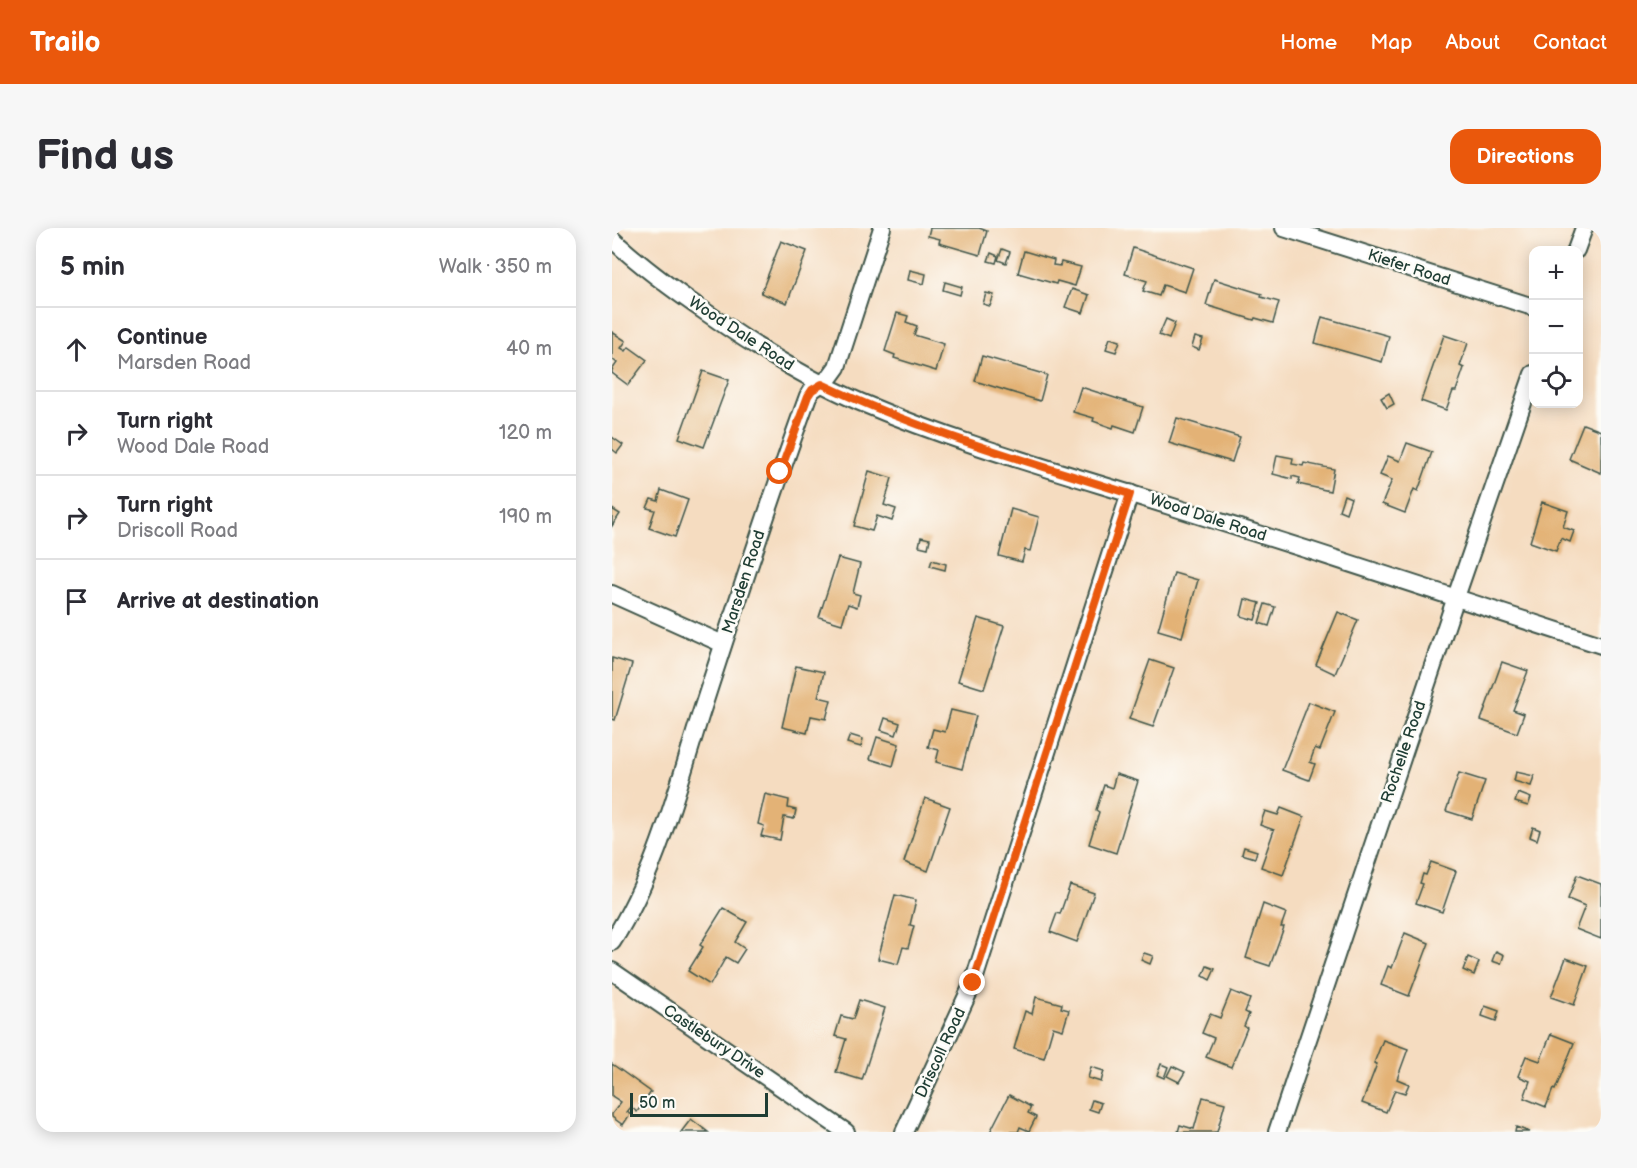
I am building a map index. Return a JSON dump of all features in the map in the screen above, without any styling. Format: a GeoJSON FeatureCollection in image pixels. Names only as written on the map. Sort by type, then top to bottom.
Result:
{"type":"FeatureCollection","features":[{"type":"Feature","properties":{"kind":"street","name":"Marsden Road"},"geometry":{"type":"LineString","coordinates":[[612,942],[644,886],[666,825],[780,472],[808,396],[812,390],[829,378],[837,367],[882,228]]}},
{"type":"Feature","properties":{"kind":"street","name":"Kiefer Road"},"geometry":{"type":"LineString","coordinates":[[1284,228],[1529,306]]}},
{"type":"Feature","properties":{"kind":"street"},"geometry":{"type":"LineString","coordinates":[[1577,246],[1584,228]]}},
{"type":"Feature","properties":{"kind":"street","name":"Wood Dale Road"},"geometry":{"type":"LineString","coordinates":[[612,239],[668,286],[735,333],[822,384],[858,401],[913,423],[1038,465],[1601,645]]}},
{"type":"Feature","properties":{"kind":"street","name":"Rochelle Road"},"geometry":{"type":"LineString","coordinates":[[1277,1132],[1529,386]]}},
{"type":"Feature","properties":{"kind":"street","name":"Driscoll Road"},"geometry":{"type":"LineString","coordinates":[[904,1132],[973,983],[1130,494]]}},
{"type":"Feature","properties":{"kind":"street"},"geometry":{"type":"LineString","coordinates":[[612,594],[723,644]]}},
{"type":"Feature","properties":{"kind":"street","name":"Castlebury Drive"},"geometry":{"type":"LineString","coordinates":[[612,971],[846,1132]]}},
{"type":"Feature","properties":{"kind":"building"},"geometry":{"type":"Polygon","coordinates":[[[930,228],[979,228],[987,231],[980,255],[939,243],[940,239],[928,236],[930,228]]]}},
{"type":"Feature","properties":{"kind":"building"},"geometry":{"type":"Polygon","coordinates":[[[781,241],[807,251],[787,303],[761,293],[781,241]]]}},
{"type":"Feature","properties":{"kind":"building"},"geometry":{"type":"Polygon","coordinates":[[[1133,248],[1193,268],[1185,292],[1163,285],[1159,296],[1143,291],[1147,281],[1125,274],[1133,248]]]}},
{"type":"Feature","properties":{"kind":"building"},"geometry":{"type":"Polygon","coordinates":[[[1002,249],[1010,252],[1006,263],[998,260],[1002,249]]]}},
{"type":"Feature","properties":{"kind":"building"},"geometry":{"type":"Polygon","coordinates":[[[1024,251],[1054,260],[1053,265],[1060,266],[1061,262],[1081,267],[1075,286],[1057,281],[1056,284],[1018,273],[1024,251]]]}},
{"type":"Feature","properties":{"kind":"building"},"geometry":{"type":"Polygon","coordinates":[[[991,253],[998,256],[996,263],[988,261],[991,253]]]}},
{"type":"Feature","properties":{"kind":"building"},"geometry":{"type":"Polygon","coordinates":[[[910,270],[926,274],[924,284],[908,280],[910,270]]]}},
{"type":"Feature","properties":{"kind":"building"},"geometry":{"type":"Polygon","coordinates":[[[1214,279],[1262,294],[1261,297],[1279,302],[1273,323],[1255,318],[1254,320],[1206,305],[1214,279]]]}},
{"type":"Feature","properties":{"kind":"building"},"geometry":{"type":"Polygon","coordinates":[[[945,282],[962,287],[960,295],[943,290],[945,282]]]}},
{"type":"Feature","properties":{"kind":"building"},"geometry":{"type":"Polygon","coordinates":[[[1072,289],[1089,295],[1083,313],[1065,307],[1072,289]]]}},
{"type":"Feature","properties":{"kind":"building"},"geometry":{"type":"Polygon","coordinates":[[[986,293],[994,295],[990,306],[983,304],[986,293]]]}},
{"type":"Feature","properties":{"kind":"building"},"geometry":{"type":"Polygon","coordinates":[[[897,313],[908,316],[906,322],[917,326],[914,335],[944,344],[936,371],[894,358],[895,355],[885,351],[897,313]]]}},
{"type":"Feature","properties":{"kind":"building"},"geometry":{"type":"Polygon","coordinates":[[[1322,317],[1389,336],[1382,362],[1315,343],[1322,317]]]}},
{"type":"Feature","properties":{"kind":"building"},"geometry":{"type":"Polygon","coordinates":[[[1166,319],[1175,323],[1169,339],[1159,335],[1166,319]]]}},
{"type":"Feature","properties":{"kind":"building"},"geometry":{"type":"Polygon","coordinates":[[[612,332],[626,341],[621,348],[626,351],[629,347],[647,360],[628,385],[612,373],[617,363],[612,359],[612,332]]]}},
{"type":"Feature","properties":{"kind":"building"},"geometry":{"type":"Polygon","coordinates":[[[1444,335],[1468,343],[1460,366],[1464,368],[1446,410],[1421,401],[1444,335]]]}},
{"type":"Feature","properties":{"kind":"building"},"geometry":{"type":"Polygon","coordinates":[[[1195,337],[1203,339],[1199,350],[1192,347],[1195,337]]]}},
{"type":"Feature","properties":{"kind":"building"},"geometry":{"type":"Polygon","coordinates":[[[1110,338],[1120,341],[1116,352],[1106,349],[1110,338]]]}},
{"type":"Feature","properties":{"kind":"building"},"geometry":{"type":"Polygon","coordinates":[[[982,356],[1047,375],[1040,401],[975,381],[982,356]]]}},
{"type":"Feature","properties":{"kind":"building"},"geometry":{"type":"Polygon","coordinates":[[[703,371],[729,380],[704,447],[679,438],[703,371]]]}},
{"type":"Feature","properties":{"kind":"building"},"geometry":{"type":"Polygon","coordinates":[[[1081,387],[1143,407],[1135,432],[1114,425],[1113,428],[1093,421],[1094,418],[1073,412],[1081,387]]]}},
{"type":"Feature","properties":{"kind":"building"},"geometry":{"type":"Polygon","coordinates":[[[1389,393],[1394,404],[1387,408],[1381,398],[1389,393]]]}},
{"type":"Feature","properties":{"kind":"building"},"geometry":{"type":"Polygon","coordinates":[[[1177,418],[1240,437],[1232,462],[1169,443],[1177,418]]]}},
{"type":"Feature","properties":{"kind":"building"},"geometry":{"type":"Polygon","coordinates":[[[1583,424],[1601,431],[1601,473],[1569,459],[1583,424]]]}},
{"type":"Feature","properties":{"kind":"building"},"geometry":{"type":"Polygon","coordinates":[[[612,437],[623,445],[617,453],[612,449],[612,437]]]}},
{"type":"Feature","properties":{"kind":"building"},"geometry":{"type":"Polygon","coordinates":[[[1407,443],[1432,452],[1418,491],[1414,489],[1405,513],[1382,504],[1392,480],[1380,475],[1388,456],[1400,461],[1407,443]]]}},
{"type":"Feature","properties":{"kind":"building"},"geometry":{"type":"Polygon","coordinates":[[[1277,455],[1293,458],[1292,464],[1303,466],[1304,463],[1334,469],[1330,491],[1298,484],[1300,478],[1292,476],[1292,479],[1273,474],[1277,455]]]}},
{"type":"Feature","properties":{"kind":"building"},"geometry":{"type":"Polygon","coordinates":[[[869,471],[892,478],[884,505],[896,509],[892,521],[877,516],[872,531],[854,526],[869,471]]]}},
{"type":"Feature","properties":{"kind":"building"},"geometry":{"type":"Polygon","coordinates":[[[661,490],[688,500],[675,537],[649,528],[655,510],[647,508],[651,499],[658,501],[661,490]]]}},
{"type":"Feature","properties":{"kind":"building"},"geometry":{"type":"Polygon","coordinates":[[[1344,495],[1351,498],[1346,513],[1339,510],[1344,495]]]}},
{"type":"Feature","properties":{"kind":"building"},"geometry":{"type":"Polygon","coordinates":[[[1542,502],[1568,511],[1563,527],[1574,531],[1570,542],[1561,538],[1556,551],[1530,542],[1542,502]]]}},
{"type":"Feature","properties":{"kind":"building"},"geometry":{"type":"Polygon","coordinates":[[[612,509],[620,514],[612,526],[612,509]]]}},
{"type":"Feature","properties":{"kind":"building"},"geometry":{"type":"Polygon","coordinates":[[[1011,509],[1039,517],[1030,551],[1025,550],[1022,562],[999,556],[1011,509]]]}},
{"type":"Feature","properties":{"kind":"building"},"geometry":{"type":"Polygon","coordinates":[[[921,537],[930,539],[928,548],[919,546],[921,537]]]}},
{"type":"Feature","properties":{"kind":"building"},"geometry":{"type":"Polygon","coordinates":[[[838,558],[860,564],[853,593],[860,595],[857,607],[848,604],[842,624],[819,617],[838,558]]]}},
{"type":"Feature","properties":{"kind":"building"},"geometry":{"type":"Polygon","coordinates":[[[932,560],[946,564],[945,570],[930,566],[932,560]]]}},
{"type":"Feature","properties":{"kind":"building"},"geometry":{"type":"Polygon","coordinates":[[[1174,573],[1198,580],[1182,637],[1158,630],[1174,573]]]}},
{"type":"Feature","properties":{"kind":"building"},"geometry":{"type":"Polygon","coordinates":[[[1245,599],[1260,603],[1255,620],[1241,616],[1245,599]]]}},
{"type":"Feature","properties":{"kind":"building"},"geometry":{"type":"Polygon","coordinates":[[[1265,604],[1275,607],[1269,626],[1259,623],[1265,604]]]}},
{"type":"Feature","properties":{"kind":"building"},"geometry":{"type":"Polygon","coordinates":[[[1338,612],[1358,620],[1335,674],[1316,665],[1338,612]]]}},
{"type":"Feature","properties":{"kind":"building"},"geometry":{"type":"Polygon","coordinates":[[[978,618],[1004,626],[984,689],[958,681],[978,618]]]}},
{"type":"Feature","properties":{"kind":"building"},"geometry":{"type":"Polygon","coordinates":[[[612,658],[632,664],[615,720],[612,719],[612,658]]]}},
{"type":"Feature","properties":{"kind":"building"},"geometry":{"type":"Polygon","coordinates":[[[1150,660],[1174,668],[1153,727],[1129,719],[1150,660]]]}},
{"type":"Feature","properties":{"kind":"building"},"geometry":{"type":"Polygon","coordinates":[[[1502,662],[1528,671],[1513,710],[1524,714],[1517,733],[1481,720],[1502,662]]]}},
{"type":"Feature","properties":{"kind":"building"},"geometry":{"type":"Polygon","coordinates":[[[796,666],[824,672],[818,697],[831,700],[826,719],[811,716],[807,733],[782,727],[796,666]]]}},
{"type":"Feature","properties":{"kind":"building"},"geometry":{"type":"Polygon","coordinates":[[[1309,702],[1335,712],[1320,750],[1315,748],[1310,762],[1315,764],[1309,780],[1282,770],[1309,702]]]}},
{"type":"Feature","properties":{"kind":"building"},"geometry":{"type":"Polygon","coordinates":[[[951,710],[976,716],[962,769],[936,762],[939,750],[928,747],[933,729],[945,732],[951,710]]]}},
{"type":"Feature","properties":{"kind":"building"},"geometry":{"type":"Polygon","coordinates":[[[885,718],[900,723],[896,735],[881,730],[885,718]]]}},
{"type":"Feature","properties":{"kind":"building"},"geometry":{"type":"Polygon","coordinates":[[[850,735],[863,739],[861,747],[847,743],[850,735]]]}},
{"type":"Feature","properties":{"kind":"building"},"geometry":{"type":"Polygon","coordinates":[[[877,737],[899,744],[893,766],[870,759],[877,737]]]}},
{"type":"Feature","properties":{"kind":"building"},"geometry":{"type":"Polygon","coordinates":[[[1516,772],[1534,776],[1531,786],[1514,781],[1516,772]]]}},
{"type":"Feature","properties":{"kind":"building"},"geometry":{"type":"Polygon","coordinates":[[[1459,773],[1485,781],[1472,819],[1446,811],[1459,773]]]}},
{"type":"Feature","properties":{"kind":"building"},"geometry":{"type":"Polygon","coordinates":[[[1116,774],[1138,781],[1116,853],[1089,844],[1099,812],[1096,810],[1104,785],[1112,788],[1116,774]]]}},
{"type":"Feature","properties":{"kind":"building"},"geometry":{"type":"Polygon","coordinates":[[[1518,793],[1531,798],[1528,806],[1515,802],[1518,793]]]}},
{"type":"Feature","properties":{"kind":"building"},"geometry":{"type":"Polygon","coordinates":[[[765,794],[789,800],[788,808],[796,810],[794,819],[784,817],[780,840],[761,836],[764,826],[758,824],[765,794]]]}},
{"type":"Feature","properties":{"kind":"building"},"geometry":{"type":"Polygon","coordinates":[[[925,798],[950,807],[928,871],[904,862],[925,798]]]}},
{"type":"Feature","properties":{"kind":"building"},"geometry":{"type":"Polygon","coordinates":[[[1281,808],[1304,817],[1283,875],[1261,867],[1274,830],[1260,825],[1265,811],[1278,815],[1281,808]]]}},
{"type":"Feature","properties":{"kind":"building"},"geometry":{"type":"Polygon","coordinates":[[[1533,827],[1540,830],[1537,840],[1530,837],[1533,827]]]}},
{"type":"Feature","properties":{"kind":"building"},"geometry":{"type":"Polygon","coordinates":[[[1244,847],[1257,851],[1255,858],[1242,854],[1244,847]]]}},
{"type":"Feature","properties":{"kind":"building"},"geometry":{"type":"Polygon","coordinates":[[[1431,862],[1456,871],[1442,912],[1416,903],[1423,884],[1420,883],[1423,874],[1426,875],[1431,862]]]}},
{"type":"Feature","properties":{"kind":"building"},"geometry":{"type":"Polygon","coordinates":[[[1577,875],[1601,884],[1601,939],[1576,929],[1585,906],[1568,899],[1577,875]]]}},
{"type":"Feature","properties":{"kind":"building"},"geometry":{"type":"Polygon","coordinates":[[[1070,885],[1094,893],[1077,942],[1050,932],[1057,913],[1060,914],[1070,885]]]}},
{"type":"Feature","properties":{"kind":"building"},"geometry":{"type":"Polygon","coordinates":[[[895,895],[916,900],[910,925],[914,926],[908,948],[903,947],[898,964],[878,959],[895,895]]]}},
{"type":"Feature","properties":{"kind":"building"},"geometry":{"type":"Polygon","coordinates":[[[1263,904],[1286,913],[1281,927],[1284,927],[1270,966],[1246,958],[1263,904]]]}},
{"type":"Feature","properties":{"kind":"building"},"geometry":{"type":"Polygon","coordinates":[[[723,908],[747,922],[735,942],[745,949],[736,963],[726,957],[710,985],[688,971],[703,947],[700,945],[723,908]]]}},
{"type":"Feature","properties":{"kind":"building"},"geometry":{"type":"Polygon","coordinates":[[[1405,933],[1429,943],[1409,996],[1381,985],[1388,966],[1392,968],[1405,933]]]}},
{"type":"Feature","properties":{"kind":"building"},"geometry":{"type":"Polygon","coordinates":[[[1496,951],[1504,955],[1501,964],[1492,961],[1496,951]]]}},
{"type":"Feature","properties":{"kind":"building"},"geometry":{"type":"Polygon","coordinates":[[[1144,953],[1153,956],[1150,964],[1141,960],[1144,953]]]}},
{"type":"Feature","properties":{"kind":"building"},"geometry":{"type":"Polygon","coordinates":[[[1468,957],[1479,962],[1474,975],[1463,970],[1468,957]]]}},
{"type":"Feature","properties":{"kind":"building"},"geometry":{"type":"Polygon","coordinates":[[[1566,958],[1588,966],[1574,1005],[1551,997],[1566,958]]]}},
{"type":"Feature","properties":{"kind":"building"},"geometry":{"type":"Polygon","coordinates":[[[1207,966],[1215,969],[1210,980],[1203,976],[1207,966]]]}},
{"type":"Feature","properties":{"kind":"building"},"geometry":{"type":"Polygon","coordinates":[[[1231,991],[1250,999],[1245,1012],[1249,1014],[1244,1026],[1247,1028],[1231,1067],[1206,1057],[1214,1038],[1202,1033],[1210,1014],[1220,1018],[1231,991]]]}},
{"type":"Feature","properties":{"kind":"building"},"geometry":{"type":"Polygon","coordinates":[[[1036,997],[1062,1004],[1061,1008],[1069,1010],[1063,1030],[1053,1027],[1044,1058],[1014,1049],[1025,1011],[1032,1014],[1036,997]]]}},
{"type":"Feature","properties":{"kind":"building"},"geometry":{"type":"Polygon","coordinates":[[[859,1000],[885,1008],[862,1080],[836,1072],[846,1039],[835,1036],[841,1016],[853,1019],[859,1000]]]}},
{"type":"Feature","properties":{"kind":"building"},"geometry":{"type":"Polygon","coordinates":[[[1485,1006],[1499,1011],[1496,1021],[1482,1016],[1485,1006]]]}},
{"type":"Feature","properties":{"kind":"building"},"geometry":{"type":"Polygon","coordinates":[[[1551,1034],[1574,1043],[1546,1107],[1524,1098],[1530,1081],[1518,1076],[1526,1056],[1540,1061],[1551,1034]]]}},
{"type":"Feature","properties":{"kind":"building"},"geometry":{"type":"Polygon","coordinates":[[[1383,1040],[1408,1049],[1397,1079],[1409,1084],[1405,1093],[1395,1090],[1386,1112],[1362,1103],[1377,1064],[1374,1063],[1383,1040]]]}},
{"type":"Feature","properties":{"kind":"building"},"geometry":{"type":"Polygon","coordinates":[[[612,1064],[651,1092],[637,1112],[631,1107],[627,1112],[630,1114],[623,1125],[612,1117],[621,1102],[612,1096],[612,1064]]]}},
{"type":"Feature","properties":{"kind":"building"},"geometry":{"type":"Polygon","coordinates":[[[1161,1064],[1168,1067],[1164,1078],[1157,1075],[1161,1064]]]}},
{"type":"Feature","properties":{"kind":"building"},"geometry":{"type":"Polygon","coordinates":[[[1172,1066],[1185,1072],[1179,1082],[1167,1076],[1172,1066]]]}},
{"type":"Feature","properties":{"kind":"building"},"geometry":{"type":"Polygon","coordinates":[[[1091,1067],[1104,1071],[1101,1082],[1088,1078],[1091,1067]]]}},
{"type":"Feature","properties":{"kind":"building"},"geometry":{"type":"Polygon","coordinates":[[[1009,1095],[1031,1107],[1028,1113],[1036,1117],[1029,1131],[1020,1127],[1018,1132],[990,1132],[1009,1095]]]}},
{"type":"Feature","properties":{"kind":"building"},"geometry":{"type":"Polygon","coordinates":[[[1203,1097],[1225,1103],[1217,1132],[1178,1132],[1180,1125],[1194,1129],[1203,1097]]]}},
{"type":"Feature","properties":{"kind":"building"},"geometry":{"type":"Polygon","coordinates":[[[1092,1100],[1101,1103],[1098,1112],[1089,1109],[1092,1100]]]}},
{"type":"Feature","properties":{"kind":"building"},"geometry":{"type":"Polygon","coordinates":[[[691,1119],[708,1132],[681,1132],[691,1119]]]}},
{"type":"Feature","properties":{"kind":"building"},"geometry":{"type":"Polygon","coordinates":[[[1516,1127],[1530,1132],[1515,1132],[1516,1127]]]}},
{"type":"Feature","properties":{"kind":"route"},"geometry":{"type":"LineString","coordinates":[[780,472],[808,396],[812,390],[822,384],[913,423],[1130,494],[973,983]]}}]}
